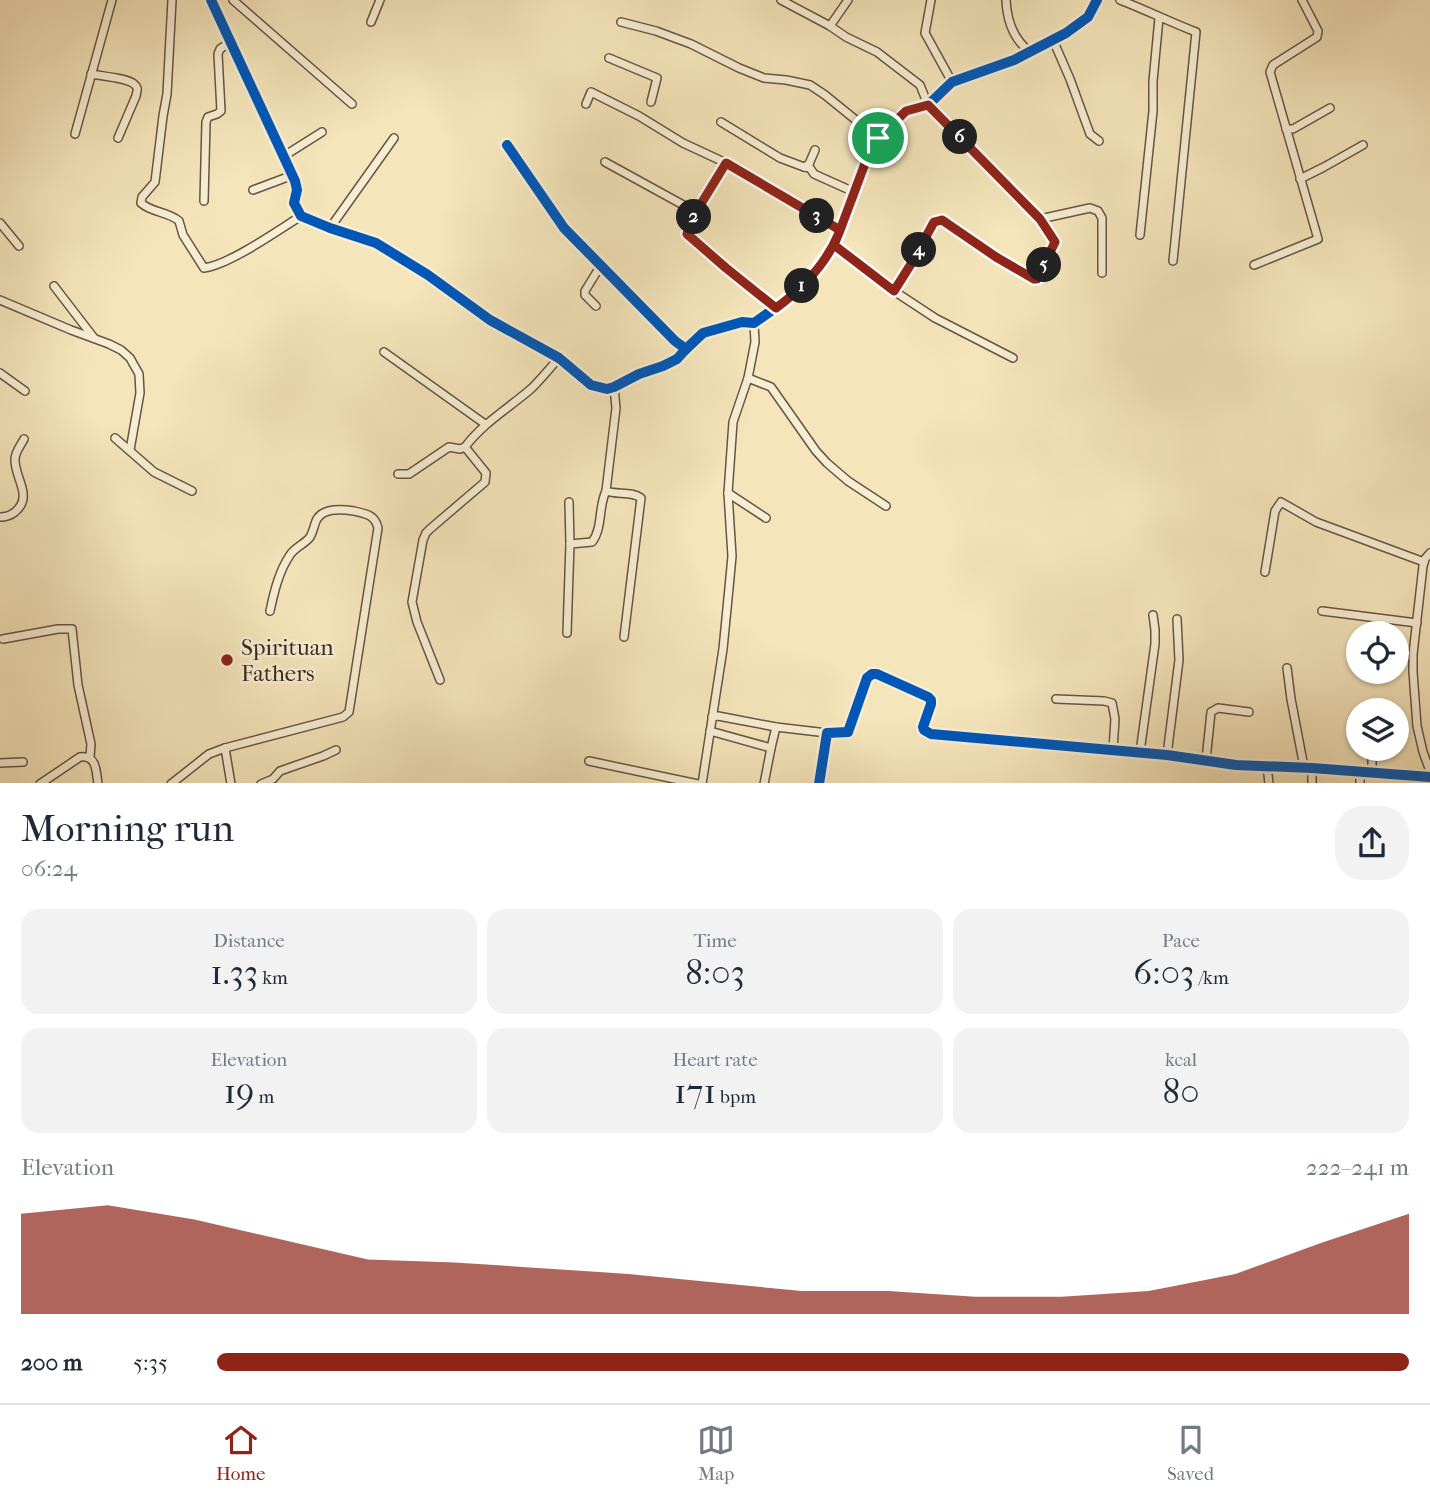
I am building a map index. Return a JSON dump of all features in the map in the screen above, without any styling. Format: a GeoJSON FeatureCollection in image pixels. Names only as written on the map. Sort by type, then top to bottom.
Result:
{"type":"FeatureCollection","features":[{"type":"Feature","properties":{"kind":"street"},"geometry":{"type":"LineString","coordinates":[[75,134],[112,0]]}},
{"type":"Feature","properties":{"kind":"street"},"geometry":{"type":"LineString","coordinates":[[172,0],[167,94],[155,182],[142,197],[141,203],[179,221],[183,235],[204,268],[212,267],[241,252],[301,216]]}},
{"type":"Feature","properties":{"kind":"street"},"geometry":{"type":"LineString","coordinates":[[211,0],[293,175],[297,190],[294,203],[301,216],[376,243],[429,275],[490,320],[559,359],[591,385],[607,388],[677,359],[703,333],[742,322],[754,323],[798,292],[834,245],[870,150],[878,138],[906,111],[928,105],[952,82],[1014,60],[1066,33],[1088,18],[1097,0]]}},
{"type":"Feature","properties":{"kind":"street"},"geometry":{"type":"LineString","coordinates":[[233,0],[352,104]]}},
{"type":"Feature","properties":{"kind":"street"},"geometry":{"type":"LineString","coordinates":[[371,22],[380,0]]}},
{"type":"Feature","properties":{"kind":"street"},"geometry":{"type":"LineString","coordinates":[[780,0],[877,52],[920,85],[928,105],[1040,219],[1055,242],[1035,279],[996,257],[942,220],[935,210]]}},
{"type":"Feature","properties":{"kind":"street"},"geometry":{"type":"LineString","coordinates":[[830,26],[848,0]]}},
{"type":"Feature","properties":{"kind":"street"},"geometry":{"type":"LineString","coordinates":[[931,0],[925,33],[952,82]]}},
{"type":"Feature","properties":{"kind":"street"},"geometry":{"type":"LineString","coordinates":[[1006,0],[1007,15],[1015,38],[1030,52]]}},
{"type":"Feature","properties":{"kind":"street"},"geometry":{"type":"LineString","coordinates":[[1120,0],[1196,32],[1173,261]]}},
{"type":"Feature","properties":{"kind":"street"},"geometry":{"type":"LineString","coordinates":[[1254,265],[1318,239],[1270,72],[1273,65],[1317,37],[1318,31],[1302,0]]}},
{"type":"Feature","properties":{"kind":"street"},"geometry":{"type":"LineString","coordinates":[[1140,235],[1153,111],[1159,18]]}},
{"type":"Feature","properties":{"kind":"street"},"geometry":{"type":"LineString","coordinates":[[621,22],[691,44],[764,78],[810,85],[878,138]]}},
{"type":"Feature","properties":{"kind":"street"},"geometry":{"type":"LineString","coordinates":[[1053,40],[1090,134],[1099,141]]}},
{"type":"Feature","properties":{"kind":"street"},"geometry":{"type":"LineString","coordinates":[[204,201],[206,122],[208,117],[221,111],[218,54],[229,43]]}},
{"type":"Feature","properties":{"kind":"street"},"geometry":{"type":"LineString","coordinates":[[609,58],[657,78],[652,102]]}},
{"type":"Feature","properties":{"kind":"street"},"geometry":{"type":"LineString","coordinates":[[91,74],[135,84],[136,96],[118,138]]}},
{"type":"Feature","properties":{"kind":"street"},"geometry":{"type":"LineString","coordinates":[[586,104],[592,92],[683,143],[726,163],[840,230]]}},
{"type":"Feature","properties":{"kind":"street"},"geometry":{"type":"LineString","coordinates":[[1286,129],[1293,129],[1330,108]]}},
{"type":"Feature","properties":{"kind":"street"},"geometry":{"type":"LineString","coordinates":[[721,122],[780,158],[810,168],[814,174],[854,192]]}},
{"type":"Feature","properties":{"kind":"street"},"geometry":{"type":"LineString","coordinates":[[284,156],[322,132]]}},
{"type":"Feature","properties":{"kind":"street"},"geometry":{"type":"LineString","coordinates":[[330,228],[394,138]]}},
{"type":"Feature","properties":{"kind":"street"},"geometry":{"type":"LineString","coordinates":[[507,145],[564,228],[686,349]]}},
{"type":"Feature","properties":{"kind":"street"},"geometry":{"type":"LineString","coordinates":[[1300,179],[1363,145]]}},
{"type":"Feature","properties":{"kind":"street"},"geometry":{"type":"LineString","coordinates":[[804,167],[809,164],[815,150]]}},
{"type":"Feature","properties":{"kind":"street"},"geometry":{"type":"LineString","coordinates":[[605,162],[696,212]]}},
{"type":"Feature","properties":{"kind":"street"},"geometry":{"type":"LineString","coordinates":[[726,163],[696,212],[687,234],[776,308]]}},
{"type":"Feature","properties":{"kind":"street"},"geometry":{"type":"LineString","coordinates":[[253,190],[293,175]]}},
{"type":"Feature","properties":{"kind":"street"},"geometry":{"type":"LineString","coordinates":[[1040,219],[1090,208],[1098,212],[1101,218],[1102,273]]}},
{"type":"Feature","properties":{"kind":"street"},"geometry":{"type":"LineString","coordinates":[[894,291],[934,222],[942,220]]}},
{"type":"Feature","properties":{"kind":"street"},"geometry":{"type":"LineString","coordinates":[[0,223],[19,246]]}},
{"type":"Feature","properties":{"kind":"street"},"geometry":{"type":"LineString","coordinates":[[834,245],[894,291],[935,318],[1013,358]]}},
{"type":"Feature","properties":{"kind":"street"},"geometry":{"type":"LineString","coordinates":[[596,306],[585,295],[585,291],[601,265]]}},
{"type":"Feature","properties":{"kind":"street"},"geometry":{"type":"LineString","coordinates":[[54,286],[95,339]]}},
{"type":"Feature","properties":{"kind":"street"},"geometry":{"type":"LineString","coordinates":[[0,300],[121,350],[130,358],[139,374],[141,393],[130,450]]}},
{"type":"Feature","properties":{"kind":"street"},"geometry":{"type":"LineString","coordinates":[[589,761],[700,783],[723,649],[732,556],[728,493],[733,422],[748,378],[755,342],[754,323]]}},
{"type":"Feature","properties":{"kind":"street"},"geometry":{"type":"LineString","coordinates":[[384,352],[485,424]]}},
{"type":"Feature","properties":{"kind":"street"},"geometry":{"type":"LineString","coordinates":[[398,474],[410,474],[449,447],[465,447],[485,424],[533,386],[559,359]]}},
{"type":"Feature","properties":{"kind":"street"},"geometry":{"type":"LineString","coordinates":[[0,373],[25,391]]}},
{"type":"Feature","properties":{"kind":"street"},"geometry":{"type":"LineString","coordinates":[[748,378],[771,387],[827,463],[848,481],[886,506]]}},
{"type":"Feature","properties":{"kind":"street"},"geometry":{"type":"LineString","coordinates":[[570,544],[592,542],[597,533],[601,502],[606,491],[616,408],[614,387]]}},
{"type":"Feature","properties":{"kind":"street"},"geometry":{"type":"LineString","coordinates":[[115,438],[154,472],[192,491]]}},
{"type":"Feature","properties":{"kind":"street"},"geometry":{"type":"LineString","coordinates":[[0,517],[10,516],[23,502],[24,495],[15,460],[16,452],[24,439]]}},
{"type":"Feature","properties":{"kind":"street"},"geometry":{"type":"LineString","coordinates":[[440,680],[412,602],[426,533],[485,482],[485,473],[465,447]]}},
{"type":"Feature","properties":{"kind":"street"},"geometry":{"type":"LineString","coordinates":[[606,491],[641,498],[624,637]]}},
{"type":"Feature","properties":{"kind":"street"},"geometry":{"type":"LineString","coordinates":[[728,493],[766,518]]}},
{"type":"Feature","properties":{"kind":"street"},"geometry":{"type":"LineString","coordinates":[[567,633],[569,502]]}},
{"type":"Feature","properties":{"kind":"street"},"geometry":{"type":"LineString","coordinates":[[1265,572],[1275,511],[1281,502],[1316,522],[1424,562]]}},
{"type":"Feature","properties":{"kind":"street"},"geometry":{"type":"LineString","coordinates":[[171,783],[209,754],[342,717],[349,712],[378,528],[375,519],[366,513],[338,508],[321,514],[311,536],[291,553],[275,590],[270,611]]}},
{"type":"Feature","properties":{"kind":"street"},"geometry":{"type":"LineString","coordinates":[[1430,553],[1424,562],[1413,654],[1417,726],[1430,771]]}},
{"type":"Feature","properties":{"kind":"street"},"geometry":{"type":"LineString","coordinates":[[1322,611],[1416,623]]}},
{"type":"Feature","properties":{"kind":"street"},"geometry":{"type":"LineString","coordinates":[[1140,752],[1155,644],[1153,615]]}},
{"type":"Feature","properties":{"kind":"street"},"geometry":{"type":"LineString","coordinates":[[1167,755],[1179,660],[1177,620]]}},
{"type":"Feature","properties":{"kind":"street"},"geometry":{"type":"LineString","coordinates":[[3,639],[72,629],[78,685],[91,744],[90,757],[95,763],[98,783]]}},
{"type":"Feature","properties":{"kind":"street"},"geometry":{"type":"LineString","coordinates":[[1287,668],[1291,699],[1312,783]]}},
{"type":"Feature","properties":{"kind":"street"},"geometry":{"type":"LineString","coordinates":[[712,717],[827,733],[848,732],[867,678],[877,674],[931,700],[923,727],[927,733],[1113,749],[1236,765],[1308,767],[1430,777]]}},
{"type":"Feature","properties":{"kind":"street"},"geometry":{"type":"LineString","coordinates":[[1056,699],[1112,703],[1115,719],[1113,749]]}},
{"type":"Feature","properties":{"kind":"street"},"geometry":{"type":"LineString","coordinates":[[1206,760],[1211,712],[1218,708],[1249,712]]}},
{"type":"Feature","properties":{"kind":"street"},"geometry":{"type":"LineString","coordinates":[[764,783],[776,727]]}},
{"type":"Feature","properties":{"kind":"street"},"geometry":{"type":"LineString","coordinates":[[710,731],[771,748]]}},
{"type":"Feature","properties":{"kind":"street"},"geometry":{"type":"LineString","coordinates":[[819,783],[827,733]]}},
{"type":"Feature","properties":{"kind":"street"},"geometry":{"type":"LineString","coordinates":[[225,748],[231,783]]}},
{"type":"Feature","properties":{"kind":"street"},"geometry":{"type":"LineString","coordinates":[[261,783],[273,779],[280,771],[337,750]]}},
{"type":"Feature","properties":{"kind":"street"},"geometry":{"type":"LineString","coordinates":[[40,783],[80,757],[90,757]]}},
{"type":"Feature","properties":{"kind":"street"},"geometry":{"type":"LineString","coordinates":[[1372,761],[1372,772]]}},
{"type":"Feature","properties":{"kind":"street"},"geometry":{"type":"LineString","coordinates":[[0,762],[23,762]]}},
{"type":"Feature","properties":{"kind":"street"},"geometry":{"type":"LineString","coordinates":[[1267,765],[1269,783]]}},
{"type":"Feature","properties":{"kind":"street"},"geometry":{"type":"LineString","coordinates":[[1360,771],[1360,783]]}},
{"type":"Feature","properties":{"kind":"cycle path"},"geometry":{"type":"LineString","coordinates":[[211,0],[295,181],[297,190],[294,203],[301,216],[376,243],[428,275],[490,320],[559,358],[591,385],[607,389],[614,387],[677,359],[686,349]]}},
{"type":"Feature","properties":{"kind":"cycle path"},"geometry":{"type":"LineString","coordinates":[[507,145],[564,228],[686,349],[703,333],[742,322],[754,323],[798,292],[834,245],[870,150],[881,134],[907,111],[928,105],[952,82],[1014,60],[1066,33],[1088,17],[1097,0]]}},
{"type":"Feature","properties":{"kind":"cycle path"},"geometry":{"type":"LineString","coordinates":[[819,783],[827,733],[848,732],[867,678],[872,674],[931,700],[923,727],[931,734],[1167,755],[1236,765],[1430,777]]}},
{"type":"Feature","properties":{"kind":"place","name":"Spirituan Fathers"},"geometry":{"type":"Point","coordinates":[227,660]}},
{"type":"Feature","properties":{"kind":"route"},"geometry":{"type":"LineString","coordinates":[[878,138],[870,150],[839,233],[834,245],[798,292],[776,308],[687,234],[696,212],[726,163],[840,230],[834,245],[894,291],[937,220],[942,220],[996,257],[1037,279],[1055,245],[1054,239],[1040,219],[928,105],[906,111],[878,138]]}}]}
